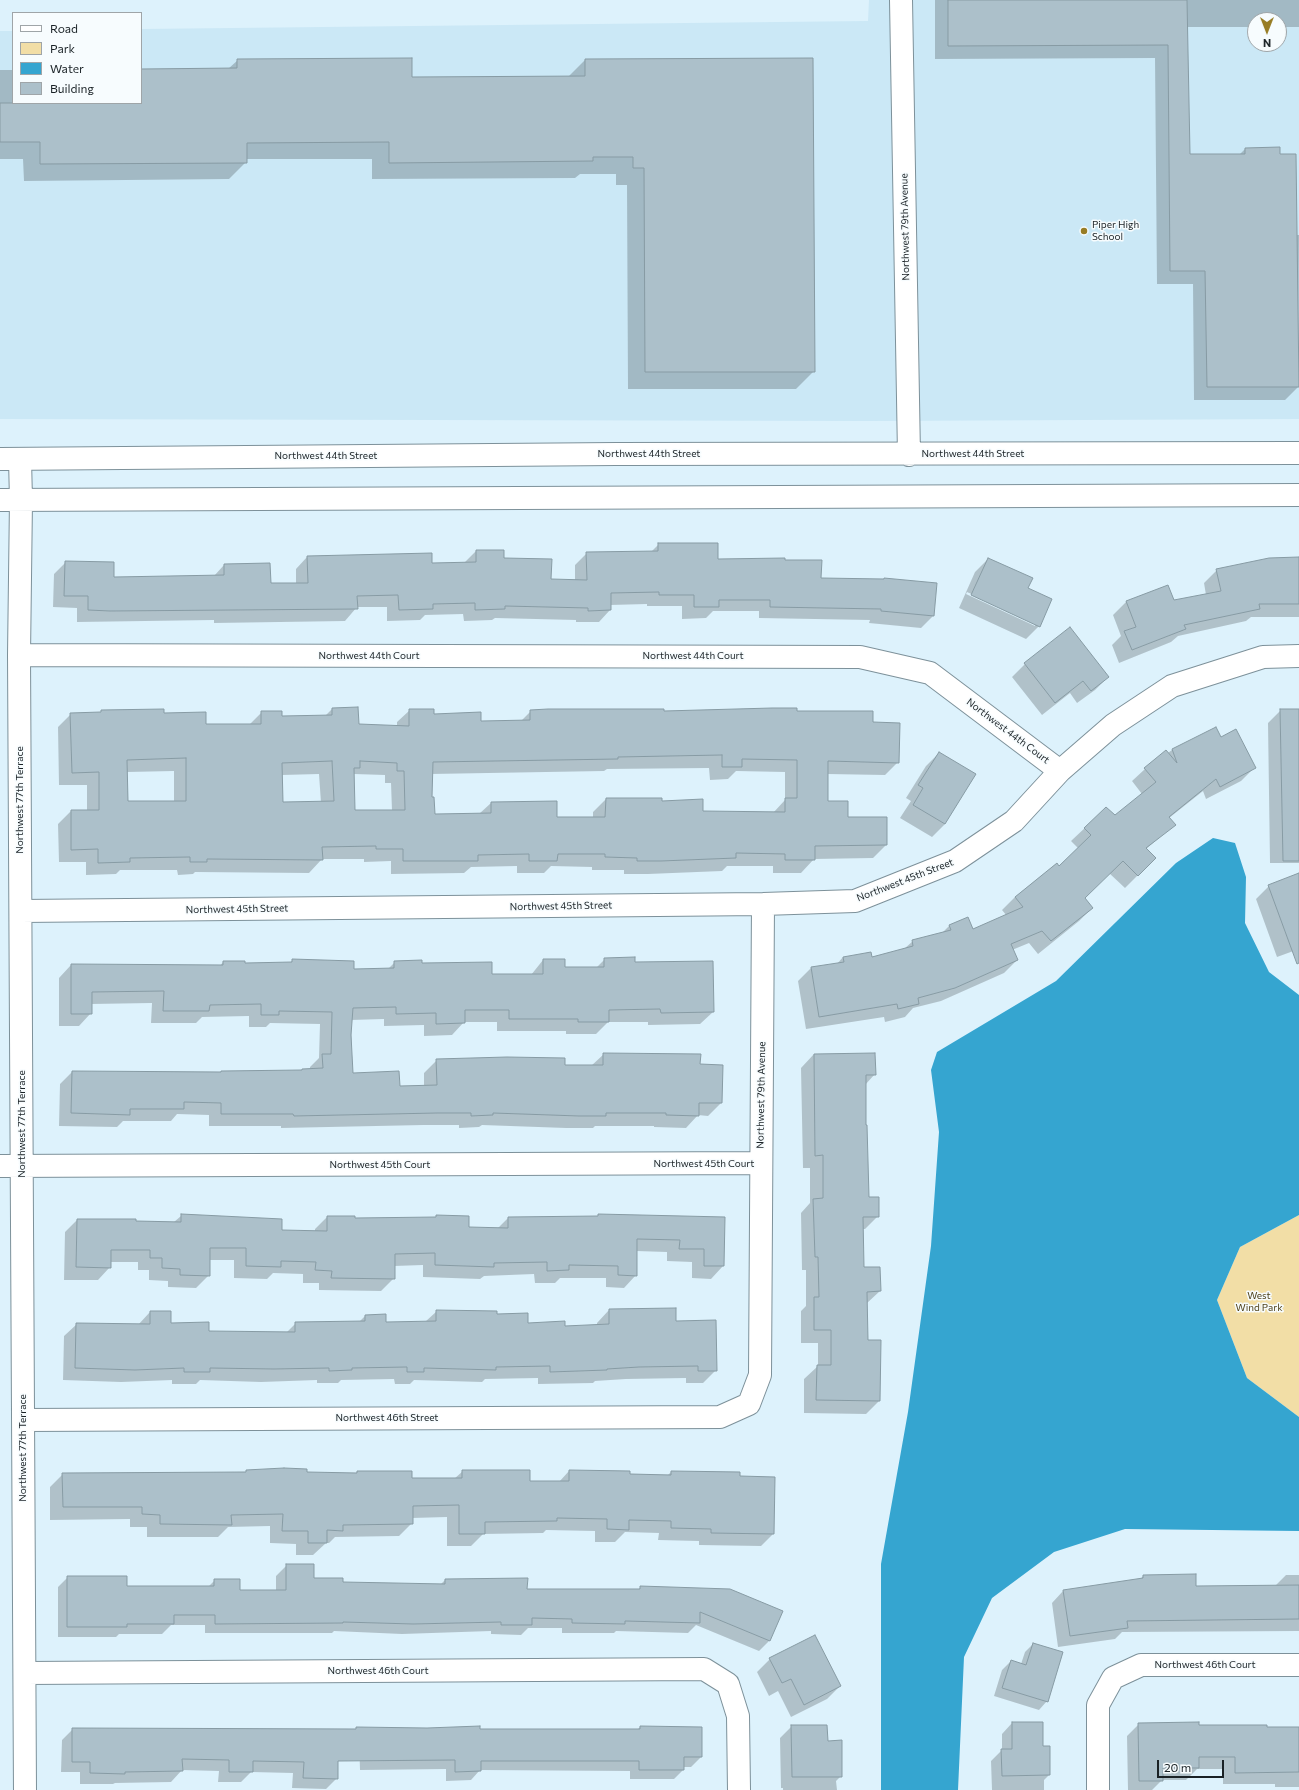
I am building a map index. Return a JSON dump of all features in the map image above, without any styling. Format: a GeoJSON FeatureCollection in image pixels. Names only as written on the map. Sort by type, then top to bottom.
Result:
{"type":"FeatureCollection","features":[{"type":"Feature","properties":{"kind":"street","name":"Northwest 79th Avenue"},"geometry":{"type":"LineString","coordinates":[[901,0],[909,455]]}},
{"type":"Feature","properties":{"kind":"street","name":"Northwest 44th Street"},"geometry":{"type":"LineString","coordinates":[[10,459],[616,454],[909,455],[1299,453]]}},
{"type":"Feature","properties":{"kind":"street","name":"Northwest 77th Terrace"},"geometry":{"type":"LineString","coordinates":[[10,459],[21,500],[19,655],[25,1790]]}},
{"type":"Feature","properties":{"kind":"street"},"geometry":{"type":"LineString","coordinates":[[0,500],[1299,495]]}},
{"type":"Feature","properties":{"kind":"street","name":"Northwest 44th Court"},"geometry":{"type":"LineString","coordinates":[[19,655],[860,657],[930,673],[1060,771],[1113,725],[1172,686],[1263,658],[1299,656]]}},
{"type":"Feature","properties":{"kind":"street","name":"Northwest 45th Street"},"geometry":{"type":"LineString","coordinates":[[21,911],[763,904],[855,901],[955,861],[1014,821],[1060,771]]}},
{"type":"Feature","properties":{"kind":"street","name":"Northwest 79th Avenue"},"geometry":{"type":"LineString","coordinates":[[749,1404],[760,1375],[760,1163],[763,904]]}},
{"type":"Feature","properties":{"kind":"street","name":"Northwest 45th Court"},"geometry":{"type":"LineString","coordinates":[[0,1166],[760,1163]]}},
{"type":"Feature","properties":{"kind":"street","name":"Northwest 46th Street"},"geometry":{"type":"LineString","coordinates":[[23,1420],[720,1417],[749,1404]]}},
{"type":"Feature","properties":{"kind":"street","name":"Northwest 46th Court"},"geometry":{"type":"LineString","coordinates":[[1098,1790],[1098,1705],[1113,1678],[1141,1665],[1299,1665]]}},
{"type":"Feature","properties":{"kind":"street","name":"Northwest 46th Court"},"geometry":{"type":"LineString","coordinates":[[25,1673],[704,1669],[728,1684],[738,1716],[739,1790]]}},
{"type":"Feature","properties":{"kind":"shaded area"},"geometry":{"type":"Polygon","coordinates":[[[869,0],[1299,0],[1299,419],[869,421],[0,419],[0,31],[12,31],[12,104],[142,104],[142,29],[868,21],[869,0]]]}},
{"type":"Feature","properties":{"kind":"green space","name":"West Wind Park"},"geometry":{"type":"Polygon","coordinates":[[[1299,1215],[1299,1417],[1247,1378],[1217,1300],[1240,1247],[1299,1215]]]}},
{"type":"Feature","properties":{"kind":"water"},"geometry":{"type":"Polygon","coordinates":[[[1213,838],[1235,843],[1246,877],[1245,923],[1269,972],[1299,995],[1299,1215],[1240,1247],[1217,1300],[1247,1378],[1299,1417],[1299,1531],[1125,1529],[1054,1552],[992,1598],[964,1657],[958,1790],[881,1790],[881,1564],[908,1412],[931,1246],[939,1132],[931,1070],[937,1052],[1056,981],[1176,863],[1213,838]]]}},
{"type":"Feature","properties":{"kind":"building"},"geometry":{"type":"Polygon","coordinates":[[[948,0],[1187,0],[1190,154],[1245,154],[1245,148],[1280,147],[1280,154],[1296,154],[1299,387],[1207,387],[1205,271],[1170,271],[1168,45],[948,46],[948,0]]]}},
{"type":"Feature","properties":{"kind":"building"},"geometry":{"type":"Polygon","coordinates":[[[412,58],[412,77],[585,76],[585,59],[813,58],[815,372],[645,372],[644,168],[633,168],[633,157],[593,157],[593,161],[389,163],[389,142],[247,143],[247,163],[40,164],[40,142],[0,142],[0,103],[142,104],[142,69],[237,68],[237,59],[412,58]]]}},
{"type":"Feature","properties":{"kind":"building"},"geometry":{"type":"Polygon","coordinates":[[[658,543],[718,543],[718,559],[785,558],[785,560],[822,560],[821,578],[884,578],[937,583],[934,616],[881,611],[881,609],[770,607],[770,600],[719,600],[719,607],[694,607],[694,595],[659,595],[659,592],[611,593],[611,610],[588,611],[588,608],[505,606],[505,609],[475,610],[475,603],[433,604],[433,609],[399,610],[398,595],[357,596],[358,609],[110,611],[88,610],[88,596],[64,596],[65,561],[114,562],[114,577],[224,575],[224,564],[270,563],[271,583],[308,583],[307,556],[432,553],[432,563],[476,562],[476,550],[504,550],[504,558],[552,559],[551,579],[587,580],[586,552],[658,551],[658,543]]]}},
{"type":"Feature","properties":{"kind":"building"},"geometry":{"type":"Polygon","coordinates":[[[1299,557],[1299,604],[1259,604],[1260,609],[1184,625],[1186,629],[1132,650],[1124,631],[1136,627],[1126,601],[1168,585],[1174,600],[1221,591],[1216,569],[1269,558],[1299,557]]]}},
{"type":"Feature","properties":{"kind":"building"},"geometry":{"type":"Polygon","coordinates":[[[988,558],[1033,578],[1028,588],[1052,599],[1040,627],[971,595],[988,558]]]}},
{"type":"Feature","properties":{"kind":"building"},"geometry":{"type":"Polygon","coordinates":[[[1070,627],[1109,677],[1091,691],[1083,681],[1055,703],[1024,663],[1070,627]]]}},
{"type":"Feature","properties":{"kind":"building"},"geometry":{"type":"Polygon","coordinates":[[[358,707],[359,724],[409,726],[409,709],[434,709],[434,714],[481,712],[481,721],[530,720],[530,710],[548,709],[664,709],[664,711],[797,708],[797,711],[873,711],[873,722],[900,723],[899,763],[828,761],[828,801],[848,801],[848,817],[887,817],[887,845],[815,846],[815,860],[785,860],[785,854],[736,853],[736,858],[661,861],[637,861],[637,858],[605,857],[605,854],[558,854],[557,861],[529,861],[529,854],[478,855],[478,861],[403,861],[403,849],[376,849],[376,846],[322,847],[323,860],[207,859],[207,862],[190,862],[190,857],[130,858],[130,862],[98,863],[98,849],[71,850],[71,810],[99,810],[99,772],[72,773],[70,713],[101,712],[101,710],[164,709],[164,713],[206,712],[206,724],[261,724],[261,711],[282,711],[282,716],[332,715],[332,708],[358,707]],[[722,755],[618,757],[618,759],[433,762],[432,797],[434,797],[435,814],[491,813],[491,802],[557,801],[557,817],[605,817],[606,798],[662,798],[662,801],[703,799],[703,811],[785,812],[785,798],[797,798],[797,760],[742,759],[742,767],[722,767],[722,755]],[[186,758],[127,760],[128,801],[186,801],[186,758]],[[332,761],[282,763],[283,802],[334,801],[332,761]],[[360,761],[360,768],[354,768],[355,810],[405,810],[404,771],[397,771],[397,763],[360,761]]]}},
{"type":"Feature","properties":{"kind":"building"},"geometry":{"type":"Polygon","coordinates":[[[1280,709],[1299,709],[1299,861],[1283,861],[1280,709]]]}},
{"type":"Feature","properties":{"kind":"building"},"geometry":{"type":"Polygon","coordinates":[[[1216,727],[1221,737],[1236,729],[1256,768],[1220,787],[1216,779],[1169,817],[1176,825],[1146,848],[1156,858],[1138,876],[1123,861],[1085,898],[1093,908],[1051,941],[1042,931],[1011,944],[1018,960],[955,988],[918,998],[919,1004],[898,1009],[897,1004],[819,1017],[811,967],[844,962],[843,957],[871,952],[872,957],[913,946],[912,940],[951,930],[949,925],[968,917],[973,929],[1023,907],[1015,897],[1057,863],[1059,866],[1091,835],[1084,828],[1106,807],[1115,815],[1156,782],[1144,768],[1166,750],[1177,763],[1172,749],[1216,727]]]}},
{"type":"Feature","properties":{"kind":"building"},"geometry":{"type":"Polygon","coordinates":[[[939,752],[976,774],[945,824],[913,805],[923,788],[918,785],[939,752]]]}},
{"type":"Feature","properties":{"kind":"building"},"geometry":{"type":"Polygon","coordinates":[[[1299,873],[1299,963],[1297,964],[1268,885],[1299,873]]]}},
{"type":"Feature","properties":{"kind":"building"},"geometry":{"type":"Polygon","coordinates":[[[635,957],[635,962],[713,961],[714,1012],[661,1013],[660,1009],[609,1010],[609,1022],[578,1022],[578,1019],[509,1019],[509,1010],[465,1010],[465,1023],[436,1024],[436,1013],[396,1014],[396,1007],[353,1008],[351,1035],[353,1073],[399,1071],[400,1086],[437,1085],[436,1059],[507,1057],[565,1058],[565,1065],[603,1065],[603,1053],[701,1054],[700,1064],[723,1065],[722,1103],[699,1103],[699,1116],[666,1115],[666,1113],[606,1113],[606,1116],[579,1116],[493,1113],[493,1115],[471,1116],[471,1113],[437,1113],[294,1116],[293,1114],[221,1114],[221,1103],[184,1102],[184,1109],[130,1109],[130,1115],[71,1113],[72,1071],[221,1072],[323,1068],[322,1054],[331,1054],[332,1012],[279,1011],[279,1015],[261,1015],[261,1004],[210,1005],[209,1011],[163,1011],[164,991],[92,992],[92,1014],[71,1014],[71,964],[223,965],[223,961],[245,961],[245,963],[292,962],[292,959],[354,961],[354,969],[394,968],[394,961],[422,960],[422,963],[492,962],[492,974],[543,974],[543,959],[565,959],[565,967],[604,967],[604,958],[635,957]]]}},
{"type":"Feature","properties":{"kind":"building"},"geometry":{"type":"Polygon","coordinates":[[[875,1053],[876,1075],[866,1075],[866,1125],[869,1197],[879,1197],[879,1217],[863,1217],[864,1267],[880,1267],[881,1291],[867,1292],[868,1340],[881,1340],[880,1401],[816,1400],[817,1365],[831,1365],[831,1330],[814,1330],[814,1297],[819,1297],[818,1257],[815,1257],[813,1199],[823,1198],[823,1155],[815,1156],[814,1054],[875,1053]]]}},
{"type":"Feature","properties":{"kind":"building"},"geometry":{"type":"Polygon","coordinates":[[[181,1214],[282,1219],[282,1230],[327,1231],[327,1216],[355,1216],[355,1218],[436,1217],[436,1215],[469,1216],[469,1227],[508,1228],[508,1217],[598,1216],[598,1214],[725,1217],[724,1266],[704,1266],[704,1249],[679,1249],[680,1240],[637,1239],[637,1276],[618,1275],[618,1266],[569,1265],[569,1270],[547,1271],[547,1262],[494,1263],[494,1267],[435,1265],[435,1253],[395,1254],[395,1279],[331,1278],[332,1271],[315,1270],[316,1262],[281,1261],[281,1267],[246,1266],[246,1248],[210,1248],[210,1276],[180,1275],[180,1269],[162,1268],[162,1258],[150,1258],[150,1250],[111,1250],[111,1268],[76,1267],[77,1219],[136,1219],[136,1221],[181,1222],[181,1214]]]}},
{"type":"Feature","properties":{"kind":"building"},"geometry":{"type":"Polygon","coordinates":[[[676,1308],[676,1321],[716,1320],[717,1371],[698,1371],[698,1366],[639,1367],[607,1370],[550,1372],[550,1366],[496,1367],[496,1370],[424,1368],[424,1372],[407,1372],[407,1367],[352,1368],[352,1370],[329,1371],[329,1368],[210,1368],[210,1372],[184,1372],[184,1368],[135,1370],[75,1368],[76,1323],[150,1324],[150,1311],[171,1311],[171,1323],[209,1322],[209,1331],[295,1332],[295,1322],[365,1321],[365,1315],[386,1314],[386,1322],[436,1321],[436,1310],[497,1311],[497,1314],[528,1313],[528,1323],[565,1321],[565,1326],[609,1324],[609,1309],[676,1308]]]}},
{"type":"Feature","properties":{"kind":"building"},"geometry":{"type":"Polygon","coordinates":[[[284,1468],[307,1469],[307,1472],[357,1473],[357,1471],[412,1471],[412,1478],[462,1478],[462,1470],[530,1470],[530,1481],[569,1481],[569,1470],[630,1471],[630,1474],[671,1475],[671,1471],[740,1472],[740,1476],[775,1477],[774,1534],[711,1533],[711,1529],[671,1528],[671,1521],[629,1520],[629,1530],[607,1529],[607,1519],[557,1518],[557,1521],[485,1522],[485,1534],[459,1534],[459,1505],[413,1506],[413,1524],[343,1525],[343,1531],[327,1530],[327,1543],[308,1543],[308,1531],[282,1531],[283,1514],[231,1515],[232,1525],[160,1524],[160,1515],[142,1514],[142,1507],[63,1507],[62,1473],[246,1472],[246,1470],[284,1468]]]}},
{"type":"Feature","properties":{"kind":"building"},"geometry":{"type":"Polygon","coordinates":[[[286,1564],[314,1564],[314,1578],[343,1578],[343,1582],[445,1584],[445,1579],[528,1578],[527,1589],[640,1589],[640,1586],[730,1589],[783,1611],[770,1641],[700,1612],[700,1623],[625,1621],[625,1624],[572,1623],[572,1619],[532,1618],[532,1625],[501,1625],[501,1622],[413,1624],[343,1622],[215,1624],[215,1615],[174,1615],[174,1624],[127,1624],[127,1627],[67,1627],[67,1576],[127,1576],[127,1586],[214,1586],[214,1579],[240,1579],[240,1590],[286,1590],[286,1564]]]}},
{"type":"Feature","properties":{"kind":"building"},"geometry":{"type":"Polygon","coordinates":[[[1196,1574],[1196,1586],[1299,1585],[1299,1619],[1127,1621],[1128,1628],[1070,1636],[1063,1590],[1143,1578],[1143,1575],[1196,1574]]]}},
{"type":"Feature","properties":{"kind":"building"},"geometry":{"type":"Polygon","coordinates":[[[815,1635],[841,1686],[804,1705],[791,1679],[782,1683],[769,1658],[815,1635]]]}},
{"type":"Feature","properties":{"kind":"building"},"geometry":{"type":"Polygon","coordinates":[[[1033,1643],[1063,1652],[1048,1702],[1002,1688],[1011,1660],[1026,1665],[1033,1643]]]}},
{"type":"Feature","properties":{"kind":"building"},"geometry":{"type":"Polygon","coordinates":[[[1012,1722],[1043,1722],[1043,1746],[1050,1746],[1050,1775],[1002,1776],[1001,1749],[1012,1749],[1012,1722]]]}},
{"type":"Feature","properties":{"kind":"building"},"geometry":{"type":"Polygon","coordinates":[[[1199,1722],[1199,1725],[1267,1725],[1267,1727],[1299,1727],[1299,1772],[1235,1773],[1235,1757],[1199,1757],[1199,1768],[1163,1768],[1163,1781],[1139,1781],[1138,1723],[1199,1722]]]}},
{"type":"Feature","properties":{"kind":"building"},"geometry":{"type":"Polygon","coordinates":[[[791,1725],[827,1725],[828,1741],[842,1740],[842,1777],[792,1777],[791,1725]]]}},
{"type":"Feature","properties":{"kind":"building"},"geometry":{"type":"Polygon","coordinates":[[[480,1726],[480,1729],[640,1729],[640,1726],[702,1727],[702,1757],[684,1757],[684,1770],[639,1770],[639,1761],[481,1761],[481,1771],[455,1772],[455,1760],[338,1761],[338,1779],[303,1778],[304,1762],[253,1761],[253,1772],[229,1772],[229,1760],[182,1759],[183,1771],[125,1772],[125,1774],[90,1773],[90,1762],[72,1762],[72,1728],[356,1729],[356,1727],[427,1728],[480,1726]]]}},
{"type":"Feature","properties":{"kind":"place","name":"Piper High School"},"geometry":{"type":"Point","coordinates":[1084,231]}}]}
